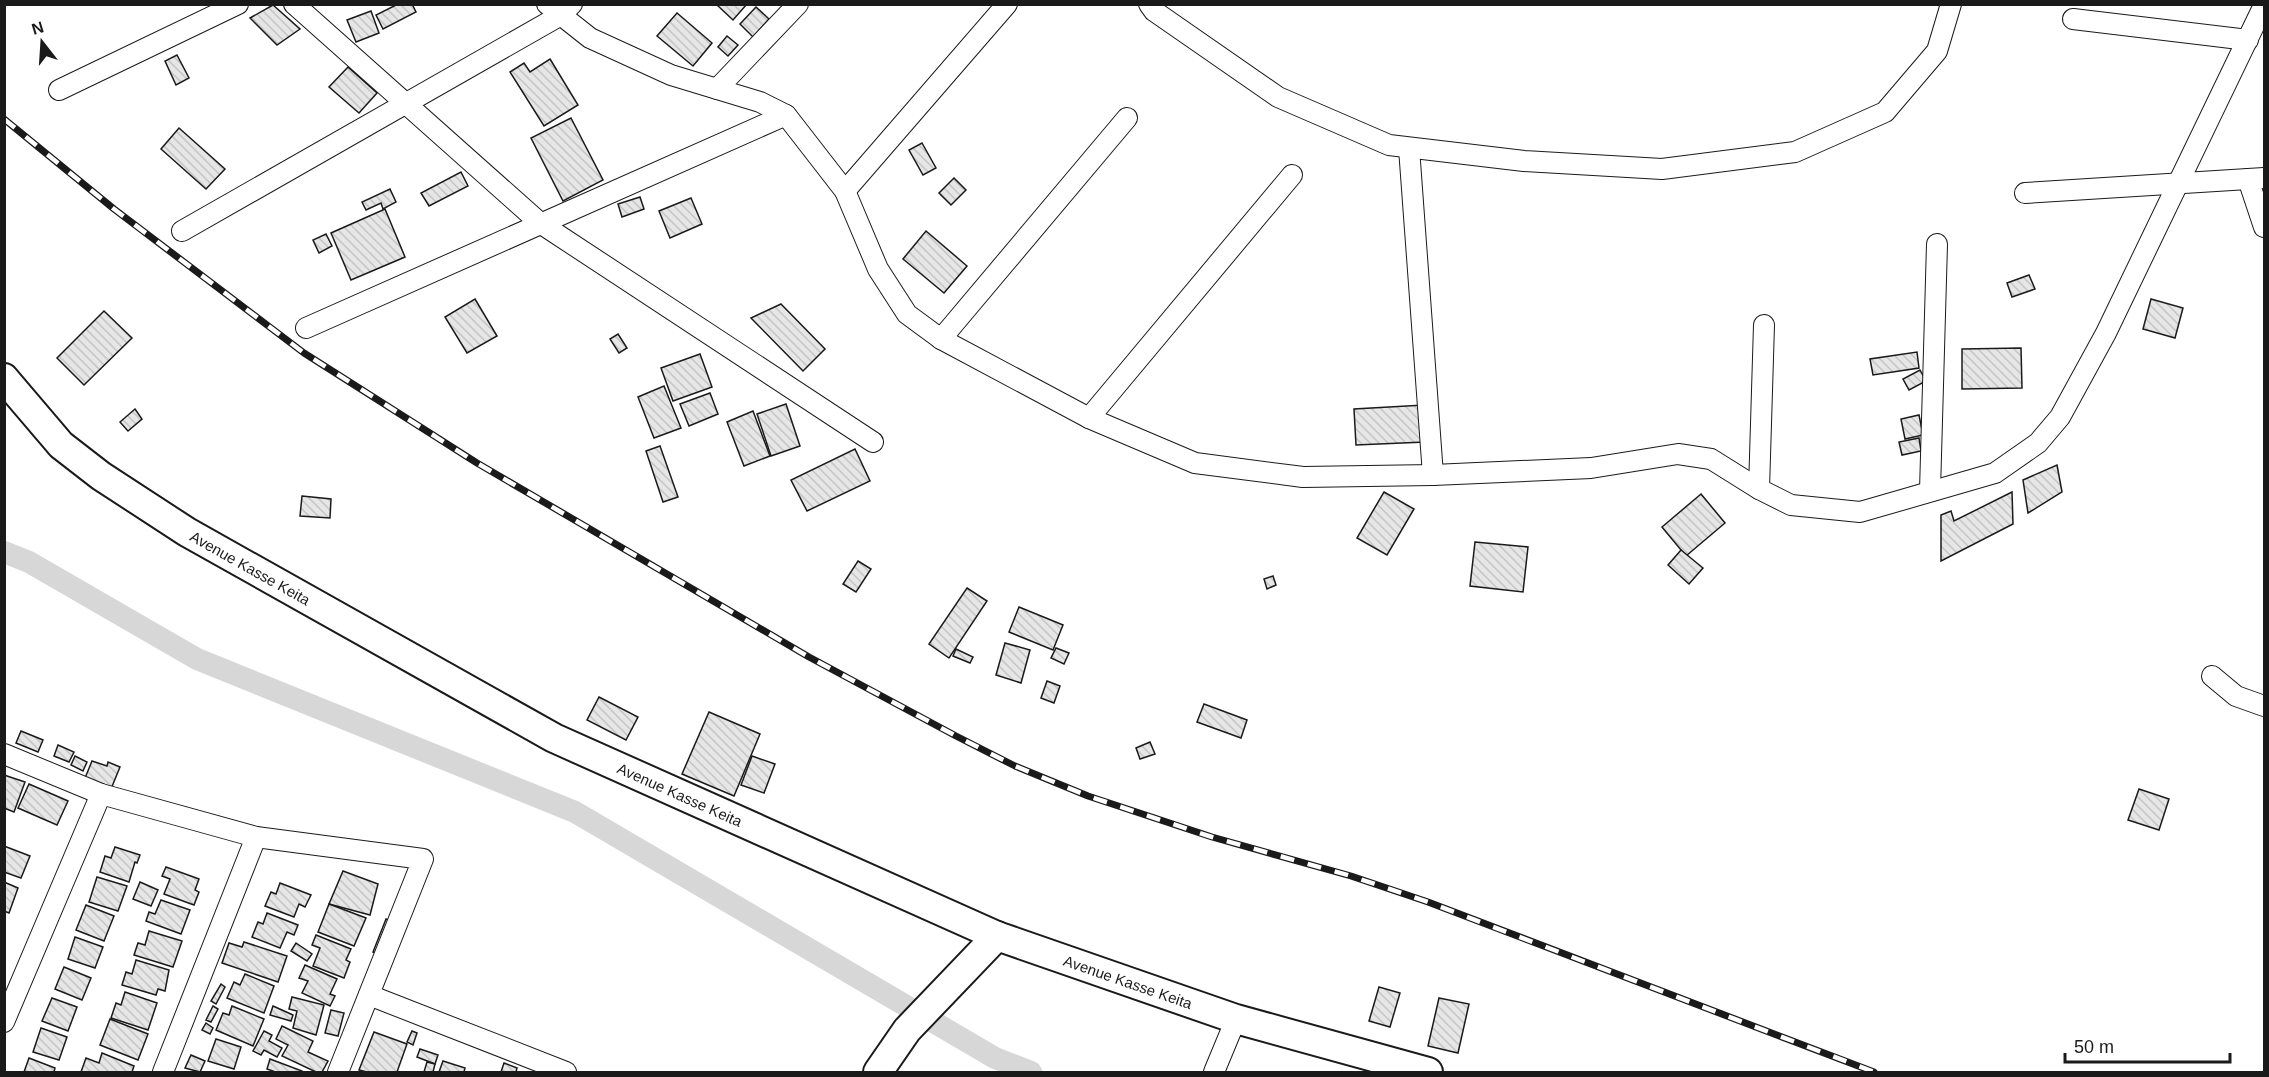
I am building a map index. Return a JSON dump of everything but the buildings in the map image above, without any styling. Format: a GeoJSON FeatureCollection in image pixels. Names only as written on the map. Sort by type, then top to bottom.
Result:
{"type":"FeatureCollection","features":[{"type":"Feature","properties":{"kind":"main road","name":"Avenue Kasse Keita"},"geometry":{"type":"LineString","coordinates":[[4,378],[62,445],[100,476],[188,532],[554,738],[997,936],[1236,1019],[1428,1072]]}},
{"type":"Feature","properties":{"kind":"main road"},"geometry":{"type":"LineString","coordinates":[[878,1072],[907,1030],[997,936]]}},
{"type":"Feature","properties":{"kind":"street"},"geometry":{"type":"LineString","coordinates":[[59,90],[238,4]]}},
{"type":"Feature","properties":{"kind":"street"},"geometry":{"type":"LineString","coordinates":[[294,4],[540,223],[873,442]]}},
{"type":"Feature","properties":{"kind":"street"},"geometry":{"type":"LineString","coordinates":[[717,89],[798,4]]}},
{"type":"Feature","properties":{"kind":"street"},"geometry":{"type":"LineString","coordinates":[[845,191],[1006,4]]}},
{"type":"Feature","properties":{"kind":"street"},"geometry":{"type":"LineString","coordinates":[[1149,4],[1154,11],[1278,97],[1389,145],[1524,161],[1662,169],[1795,152],[1885,112],[1937,51],[1951,4]]}},
{"type":"Feature","properties":{"kind":"street"},"geometry":{"type":"LineString","coordinates":[[182,231],[407,103],[560,8],[590,38],[671,75],[760,102],[786,115],[845,191],[878,269],[907,314],[941,339],[1089,418],[1196,463],[1303,477],[1433,476],[1591,468],[1678,454],[1711,459],[1759,489],[1791,505],[1860,512],[1995,472],[2038,444],[2060,417],[2106,333],[2263,10]]}},
{"type":"Feature","properties":{"kind":"street"},"geometry":{"type":"LineString","coordinates":[[2073,19],[2248,40]]}},
{"type":"Feature","properties":{"kind":"street"},"geometry":{"type":"LineString","coordinates":[[306,328],[786,115]]}},
{"type":"Feature","properties":{"kind":"street"},"geometry":{"type":"LineString","coordinates":[[941,339],[1127,118]]}},
{"type":"Feature","properties":{"kind":"street"},"geometry":{"type":"LineString","coordinates":[[1409,148],[1433,476]]}},
{"type":"Feature","properties":{"kind":"street"},"geometry":{"type":"LineString","coordinates":[[1089,418],[1292,175]]}},
{"type":"Feature","properties":{"kind":"street"},"geometry":{"type":"LineString","coordinates":[[2025,193],[2257,178],[2265,227]]}},
{"type":"Feature","properties":{"kind":"street"},"geometry":{"type":"LineString","coordinates":[[1930,491],[1937,244]]}},
{"type":"Feature","properties":{"kind":"street"},"geometry":{"type":"LineString","coordinates":[[1759,489],[1764,325]]}},
{"type":"Feature","properties":{"kind":"street"},"geometry":{"type":"LineString","coordinates":[[2212,676],[2236,696],[2265,706]]}},
{"type":"Feature","properties":{"kind":"street"},"geometry":{"type":"LineString","coordinates":[[4,754],[100,794],[256,837],[423,859],[338,1072]]}},
{"type":"Feature","properties":{"kind":"street"},"geometry":{"type":"LineString","coordinates":[[4,1022],[100,794]]}},
{"type":"Feature","properties":{"kind":"street"},"geometry":{"type":"LineString","coordinates":[[163,1072],[256,837]]}},
{"type":"Feature","properties":{"kind":"street"},"geometry":{"type":"LineString","coordinates":[[369,995],[566,1072]]}},
{"type":"Feature","properties":{"kind":"street"},"geometry":{"type":"LineString","coordinates":[[1214,1072],[1236,1019]]}},
{"type":"Feature","properties":{"kind":"waterway"},"geometry":{"type":"LineString","coordinates":[[4,552],[29,562],[197,659],[575,812],[995,1058],[1031,1072]]}},
{"type":"Feature","properties":{"kind":"railway"},"geometry":{"type":"LineString","coordinates":[[4,119],[114,209],[304,353],[477,463],[809,657],[956,736],[1015,766],[1088,796],[1212,837],[1351,876],[1428,902],[1874,1072]]}}]}
